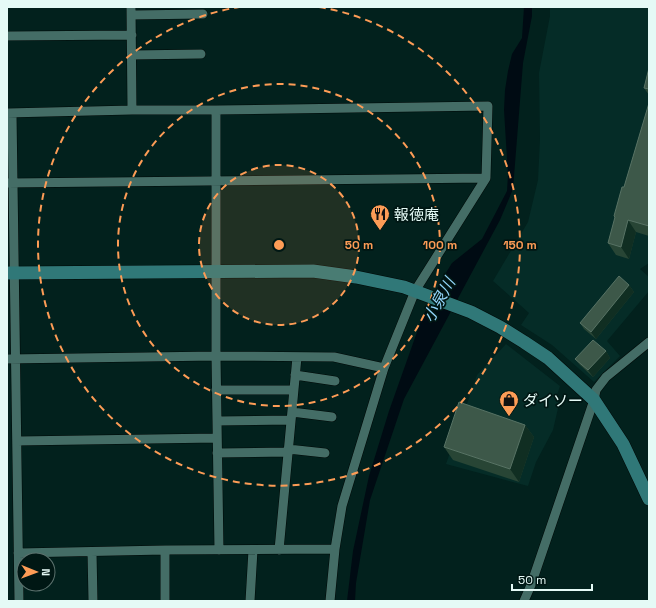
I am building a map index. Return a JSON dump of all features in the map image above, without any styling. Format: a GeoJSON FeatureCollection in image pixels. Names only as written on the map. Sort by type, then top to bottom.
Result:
{"type":"FeatureCollection","features":[{"type":"Feature","properties":{"kind":"street"},"geometry":{"type":"LineString","coordinates":[[132,110],[132,11],[203,14]]}},
{"type":"Feature","properties":{"kind":"street"},"geometry":{"type":"LineString","coordinates":[[7,36],[132,35]]}},
{"type":"Feature","properties":{"kind":"street"},"geometry":{"type":"LineString","coordinates":[[132,55],[201,54]]}},
{"type":"Feature","properties":{"kind":"street"},"geometry":{"type":"LineString","coordinates":[[18,552],[16,441],[11,359],[10,113],[132,110],[488,106],[486,178],[421,294],[384,368],[342,506],[335,549],[330,601]]}},
{"type":"Feature","properties":{"kind":"street"},"geometry":{"type":"LineString","coordinates":[[216,110],[216,390],[219,550]]}},
{"type":"Feature","properties":{"kind":"street"},"geometry":{"type":"LineString","coordinates":[[10,183],[486,178]]}},
{"type":"Feature","properties":{"kind":"street"},"geometry":{"type":"LineString","coordinates":[[11,273],[217,270],[313,271],[404,286],[421,294],[470,312],[500,327],[548,358],[594,400],[623,444],[649,499]]}},
{"type":"Feature","properties":{"kind":"street"},"geometry":{"type":"LineString","coordinates":[[524,601],[531,585],[594,400],[596,390],[606,377],[649,342]]}},
{"type":"Feature","properties":{"kind":"street"},"geometry":{"type":"LineString","coordinates":[[11,359],[216,356],[334,357],[384,368]]}},
{"type":"Feature","properties":{"kind":"street"},"geometry":{"type":"LineString","coordinates":[[279,550],[297,357]]}},
{"type":"Feature","properties":{"kind":"street"},"geometry":{"type":"LineString","coordinates":[[295,375],[336,381]]}},
{"type":"Feature","properties":{"kind":"street"},"geometry":{"type":"LineString","coordinates":[[216,390],[294,390]]}},
{"type":"Feature","properties":{"kind":"street"},"geometry":{"type":"LineString","coordinates":[[217,421],[291,416],[332,417]]}},
{"type":"Feature","properties":{"kind":"street"},"geometry":{"type":"LineString","coordinates":[[16,441],[217,438]]}},
{"type":"Feature","properties":{"kind":"street"},"geometry":{"type":"LineString","coordinates":[[217,453],[288,451],[326,453]]}},
{"type":"Feature","properties":{"kind":"street"},"geometry":{"type":"LineString","coordinates":[[7,505],[17,504]]}},
{"type":"Feature","properties":{"kind":"street"},"geometry":{"type":"LineString","coordinates":[[56,552],[335,549]]}},
{"type":"Feature","properties":{"kind":"street"},"geometry":{"type":"LineString","coordinates":[[165,550],[165,601]]}},
{"type":"Feature","properties":{"kind":"street"},"geometry":{"type":"LineString","coordinates":[[250,601],[253,550]]}},
{"type":"Feature","properties":{"kind":"street"},"geometry":{"type":"LineString","coordinates":[[92,552],[93,601]]}},
{"type":"Feature","properties":{"kind":"shaded area"},"geometry":{"type":"Polygon","coordinates":[[[550,7],[649,7],[649,263],[640,269],[649,277],[649,291],[607,341],[620,356],[594,382],[552,345],[521,325],[529,313],[493,281],[528,222],[538,180],[540,139],[539,73],[550,16],[550,7]]]}},
{"type":"Feature","properties":{"kind":"shaded area","name":"ダイソー"},"geometry":{"type":"Polygon","coordinates":[[[506,344],[560,386],[557,395],[559,404],[553,430],[536,462],[528,486],[446,464],[477,375],[506,344]]]}},
{"type":"Feature","properties":{"kind":"water","name":"小泉川"},"geometry":{"type":"Polygon","coordinates":[[[524,7],[532,7],[532,16],[523,63],[513,189],[500,220],[404,399],[370,500],[356,583],[355,601],[347,601],[353,551],[369,476],[389,411],[422,318],[452,263],[482,239],[507,191],[508,175],[504,110],[505,90],[512,54],[522,38],[524,7]]]}},
{"type":"Feature","properties":{"kind":"building"},"geometry":{"type":"Polygon","coordinates":[[[649,68],[649,89],[644,88],[649,68]]]}},
{"type":"Feature","properties":{"kind":"building"},"geometry":{"type":"Polygon","coordinates":[[[649,103],[649,226],[628,220],[621,247],[608,243],[622,187],[624,187],[649,103]]]}},
{"type":"Feature","properties":{"kind":"building"},"geometry":{"type":"Polygon","coordinates":[[[619,276],[629,285],[591,332],[580,323],[619,276]]]}},
{"type":"Feature","properties":{"kind":"building"},"geometry":{"type":"Polygon","coordinates":[[[593,340],[606,351],[588,370],[575,359],[593,340]]]}},
{"type":"Feature","properties":{"kind":"building"},"geometry":{"type":"Polygon","coordinates":[[[459,402],[525,425],[510,469],[444,447],[459,402]]]}},
{"type":"Feature","properties":{"kind":"place","name":"報徳庵"},"geometry":{"type":"Point","coordinates":[380,231]}},
{"type":"Feature","properties":{"kind":"place","name":"ダイソー"},"geometry":{"type":"Point","coordinates":[509,417]}}]}
